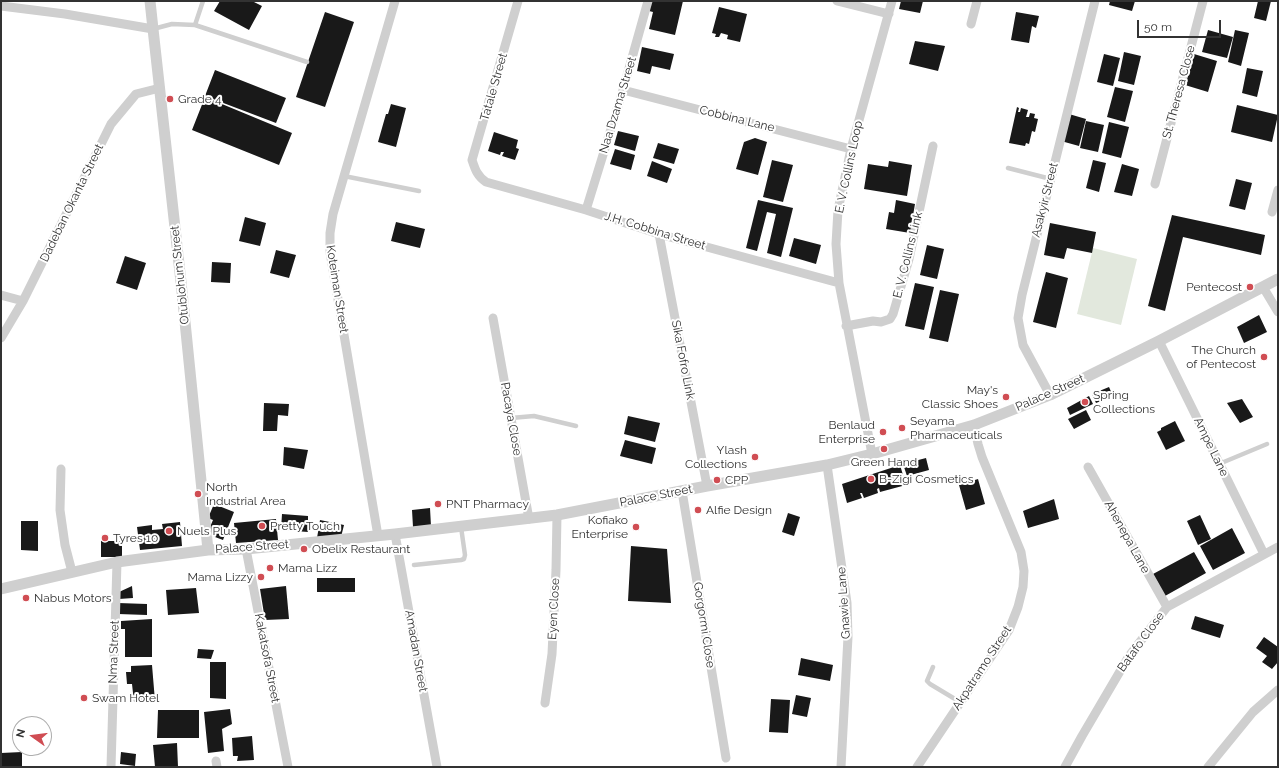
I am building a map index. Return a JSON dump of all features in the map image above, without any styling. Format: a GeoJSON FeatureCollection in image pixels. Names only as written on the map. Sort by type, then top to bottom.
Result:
{"type":"FeatureCollection","features":[{"type":"Feature","properties":{"kind":"street","name":"Otublohum Street"},"geometry":{"type":"LineString","coordinates":[[150,1],[181,282],[208,550]]}},
{"type":"Feature","properties":{"kind":"street","name":"Koteiman Street"},"geometry":{"type":"LineString","coordinates":[[378,536],[330,252],[330,233],[333,214],[395,1]]}},
{"type":"Feature","properties":{"kind":"street","name":"Tatale Street"},"geometry":{"type":"LineString","coordinates":[[476,172],[472,160],[518,1]]}},
{"type":"Feature","properties":{"kind":"street","name":"Naa Dzama Street"},"geometry":{"type":"LineString","coordinates":[[586,210],[623,90],[648,1]]}},
{"type":"Feature","properties":{"kind":"street"},"geometry":{"type":"LineString","coordinates":[[837,1],[889,14]]}},
{"type":"Feature","properties":{"kind":"street","name":"E. V. Collins Loop"},"geometry":{"type":"LineString","coordinates":[[872,454],[846,326],[839,283],[836,244],[838,210],[851,148],[892,1]]}},
{"type":"Feature","properties":{"kind":"street"},"geometry":{"type":"LineString","coordinates":[[971,24],[978,1]]}},
{"type":"Feature","properties":{"kind":"street","name":"Asakyir Street"},"geometry":{"type":"LineString","coordinates":[[1050,395],[1023,345],[1018,318],[1022,295],[1050,179],[1095,1]]}},
{"type":"Feature","properties":{"kind":"street","name":"St. Theresa Close"},"geometry":{"type":"LineString","coordinates":[[1155,184],[1203,1]]}},
{"type":"Feature","properties":{"kind":"street"},"geometry":{"type":"LineString","coordinates":[[1,6],[65,14],[153,29]]}},
{"type":"Feature","properties":{"kind":"street","name":"Dadeban Okanta Street"},"geometry":{"type":"LineString","coordinates":[[1,338],[23,302],[111,124],[136,94],[160,88]]}},
{"type":"Feature","properties":{"kind":"street","name":"Cobbina Lane"},"geometry":{"type":"LineString","coordinates":[[623,90],[851,148]]}},
{"type":"Feature","properties":{"kind":"street","name":"E. V. Collins Link"},"geometry":{"type":"LineString","coordinates":[[846,326],[873,321],[881,322],[890,319],[894,314],[909,258],[934,146]]}},
{"type":"Feature","properties":{"kind":"street","name":"J.H. Cobbina Street"},"geometry":{"type":"LineString","coordinates":[[476,172],[480,178],[486,182],[586,210],[659,234],[839,283]]}},
{"type":"Feature","properties":{"kind":"street"},"geometry":{"type":"LineString","coordinates":[[1272,212],[1278,190]]}},
{"type":"Feature","properties":{"kind":"street","name":"Sika Fofro Link"},"geometry":{"type":"LineString","coordinates":[[659,234],[707,486]]}},
{"type":"Feature","properties":{"kind":"street","name":"Palace Street"},"geometry":{"type":"LineString","coordinates":[[1,589],[117,562],[208,550],[378,536],[529,519],[827,465],[872,454],[974,424],[1050,395],[1278,280]]}},
{"type":"Feature","properties":{"kind":"street"},"geometry":{"type":"LineString","coordinates":[[1264,287],[1278,312]]}},
{"type":"Feature","properties":{"kind":"street"},"geometry":{"type":"LineString","coordinates":[[1,295],[23,302]]}},
{"type":"Feature","properties":{"kind":"street","name":"Pacaya Close"},"geometry":{"type":"LineString","coordinates":[[493,318],[529,519]]}},
{"type":"Feature","properties":{"kind":"street","name":"Ampe Lane"},"geometry":{"type":"LineString","coordinates":[[1159,341],[1264,554]]}},
{"type":"Feature","properties":{"kind":"street","name":"Akpatramo Street"},"geometry":{"type":"LineString","coordinates":[[917,767],[1009,630],[1018,607],[1023,587],[1024,571],[1021,552],[982,457],[974,424]]}},
{"type":"Feature","properties":{"kind":"street","name":"Gnawie Lane"},"geometry":{"type":"LineString","coordinates":[[827,465],[847,603],[848,637],[841,767]]}},
{"type":"Feature","properties":{"kind":"street","name":"Ahenepa Lane"},"geometry":{"type":"LineString","coordinates":[[1088,467],[1167,607]]}},
{"type":"Feature","properties":{"kind":"street"},"geometry":{"type":"LineString","coordinates":[[60,469],[60,510],[65,545],[72,572]]}},
{"type":"Feature","properties":{"kind":"street","name":"Gorgormi Close"},"geometry":{"type":"LineString","coordinates":[[682,491],[726,758]]}},
{"type":"Feature","properties":{"kind":"street","name":"Eyen Close"},"geometry":{"type":"LineString","coordinates":[[545,703],[552,647],[557,515]]}},
{"type":"Feature","properties":{"kind":"street","name":"Amadan Street"},"geometry":{"type":"LineString","coordinates":[[395,534],[437,767]]}},
{"type":"Feature","properties":{"kind":"street","name":"Batafo Close"},"geometry":{"type":"LineString","coordinates":[[1065,767],[1129,656],[1167,607],[1278,547]]}},
{"type":"Feature","properties":{"kind":"street","name":"Kakatsofa Street"},"geometry":{"type":"LineString","coordinates":[[246,548],[288,767]]}},
{"type":"Feature","properties":{"kind":"street","name":"Nma Street"},"geometry":{"type":"LineString","coordinates":[[111,767],[117,562]]}},
{"type":"Feature","properties":{"kind":"street"},"geometry":{"type":"LineString","coordinates":[[1208,767],[1253,712],[1278,690]]}},
{"type":"Feature","properties":{"kind":"lane"},"geometry":{"type":"LineString","coordinates":[[195,25],[203,1]]}},
{"type":"Feature","properties":{"kind":"lane"},"geometry":{"type":"LineString","coordinates":[[153,29],[172,24],[195,25],[307,62]]}},
{"type":"Feature","properties":{"kind":"lane"},"geometry":{"type":"LineString","coordinates":[[1008,168],[1050,179]]}},
{"type":"Feature","properties":{"kind":"lane"},"geometry":{"type":"LineString","coordinates":[[344,176],[419,191]]}},
{"type":"Feature","properties":{"kind":"lane"},"geometry":{"type":"LineString","coordinates":[[511,418],[534,416],[576,426]]}},
{"type":"Feature","properties":{"kind":"lane"},"geometry":{"type":"LineString","coordinates":[[1220,464],[1267,444]]}},
{"type":"Feature","properties":{"kind":"lane"},"geometry":{"type":"LineString","coordinates":[[414,565],[464,559],[465,555],[461,527]]}},
{"type":"Feature","properties":{"kind":"lane"},"geometry":{"type":"LineString","coordinates":[[933,667],[927,681],[960,702]]}},
{"type":"Feature","properties":{"kind":"shaded area"},"geometry":{"type":"Polygon","coordinates":[[[1093,248],[1137,259],[1121,325],[1077,314],[1093,248]]]}},
{"type":"Feature","properties":{"kind":"building"},"geometry":{"type":"Polygon","coordinates":[[[220,1],[252,1],[262,6],[249,30],[214,11],[220,1]]]}},
{"type":"Feature","properties":{"kind":"building"},"geometry":{"type":"Polygon","coordinates":[[[651,1],[683,1],[675,35],[649,29],[653,12],[649,11],[651,1]]]}},
{"type":"Feature","properties":{"kind":"building"},"geometry":{"type":"Polygon","coordinates":[[[901,1],[923,1],[920,13],[899,9],[901,1]]]}},
{"type":"Feature","properties":{"kind":"building"},"geometry":{"type":"Polygon","coordinates":[[[1110,1],[1135,1],[1132,11],[1109,5],[1110,1]]]}},
{"type":"Feature","properties":{"kind":"building"},"geometry":{"type":"Polygon","coordinates":[[[1258,1],[1271,1],[1266,21],[1254,18],[1258,1]]]}},
{"type":"Feature","properties":{"kind":"building"},"geometry":{"type":"Polygon","coordinates":[[[719,7],[747,14],[740,42],[727,39],[728,35],[721,33],[719,37],[715,37],[716,34],[712,33],[719,7]]]}},
{"type":"Feature","properties":{"kind":"building"},"geometry":{"type":"Polygon","coordinates":[[[325,12],[354,22],[325,107],[296,97],[325,12]]]}},
{"type":"Feature","properties":{"kind":"building"},"geometry":{"type":"Polygon","coordinates":[[[1016,12],[1039,16],[1036,28],[1032,26],[1029,43],[1011,40],[1016,12]]]}},
{"type":"Feature","properties":{"kind":"building"},"geometry":{"type":"Polygon","coordinates":[[[1208,30],[1233,37],[1227,58],[1202,52],[1208,30]]]}},
{"type":"Feature","properties":{"kind":"building"},"geometry":{"type":"Polygon","coordinates":[[[1235,30],[1249,33],[1241,66],[1228,62],[1235,30]]]}},
{"type":"Feature","properties":{"kind":"building"},"geometry":{"type":"Polygon","coordinates":[[[915,41],[945,46],[938,71],[909,64],[915,41]]]}},
{"type":"Feature","properties":{"kind":"building"},"geometry":{"type":"Polygon","coordinates":[[[642,47],[674,54],[670,70],[652,66],[650,74],[637,71],[642,47]]]}},
{"type":"Feature","properties":{"kind":"building"},"geometry":{"type":"Polygon","coordinates":[[[1124,52],[1141,56],[1134,85],[1118,81],[1124,52]]]}},
{"type":"Feature","properties":{"kind":"building"},"geometry":{"type":"Polygon","coordinates":[[[1104,54],[1120,58],[1113,86],[1097,82],[1104,54]]]}},
{"type":"Feature","properties":{"kind":"building"},"geometry":{"type":"Polygon","coordinates":[[[1194,54],[1217,61],[1208,92],[1185,85],[1194,54]]]}},
{"type":"Feature","properties":{"kind":"building"},"geometry":{"type":"Polygon","coordinates":[[[1247,68],[1263,71],[1257,97],[1242,93],[1247,68]]]}},
{"type":"Feature","properties":{"kind":"building"},"geometry":{"type":"Polygon","coordinates":[[[215,70],[286,98],[276,123],[205,96],[215,70]]]}},
{"type":"Feature","properties":{"kind":"building"},"geometry":{"type":"Polygon","coordinates":[[[1115,87],[1133,91],[1125,122],[1107,117],[1115,87]]]}},
{"type":"Feature","properties":{"kind":"building"},"geometry":{"type":"Polygon","coordinates":[[[205,97],[292,133],[279,165],[192,130],[205,97]]]}},
{"type":"Feature","properties":{"kind":"building"},"geometry":{"type":"Polygon","coordinates":[[[391,104],[406,108],[396,147],[378,142],[386,114],[388,114],[391,104]]]}},
{"type":"Feature","properties":{"kind":"building"},"geometry":{"type":"Polygon","coordinates":[[[1237,105],[1278,115],[1272,142],[1231,132],[1237,105]]]}},
{"type":"Feature","properties":{"kind":"building"},"geometry":{"type":"Polygon","coordinates":[[[1017,107],[1019,108],[1018,112],[1020,112],[1021,108],[1028,110],[1026,117],[1029,117],[1030,113],[1035,114],[1034,118],[1038,119],[1035,132],[1032,131],[1029,144],[1026,143],[1025,146],[1009,143],[1017,107]]]}},
{"type":"Feature","properties":{"kind":"building"},"geometry":{"type":"Polygon","coordinates":[[[1069,114],[1086,119],[1079,146],[1061,141],[1069,114]]]}},
{"type":"Feature","properties":{"kind":"building"},"geometry":{"type":"Polygon","coordinates":[[[1086,121],[1104,125],[1098,152],[1080,148],[1086,121]]]}},
{"type":"Feature","properties":{"kind":"building"},"geometry":{"type":"Polygon","coordinates":[[[1109,122],[1129,127],[1121,158],[1102,153],[1109,122]]]}},
{"type":"Feature","properties":{"kind":"building"},"geometry":{"type":"Polygon","coordinates":[[[618,131],[639,136],[635,151],[614,145],[618,131]]]}},
{"type":"Feature","properties":{"kind":"building"},"geometry":{"type":"Polygon","coordinates":[[[494,132],[518,140],[516,148],[519,149],[515,160],[502,156],[504,152],[501,152],[500,155],[488,151],[494,132]]]}},
{"type":"Feature","properties":{"kind":"building"},"geometry":{"type":"Polygon","coordinates":[[[755,138],[767,142],[758,175],[736,169],[744,142],[755,138]]]}},
{"type":"Feature","properties":{"kind":"building"},"geometry":{"type":"Polygon","coordinates":[[[658,143],[679,149],[674,164],[653,158],[658,143]]]}},
{"type":"Feature","properties":{"kind":"building"},"geometry":{"type":"Polygon","coordinates":[[[615,149],[635,155],[631,170],[610,164],[615,149]]]}},
{"type":"Feature","properties":{"kind":"building"},"geometry":{"type":"Polygon","coordinates":[[[772,160],[793,165],[783,202],[763,197],[772,160]]]}},
{"type":"Feature","properties":{"kind":"building"},"geometry":{"type":"Polygon","coordinates":[[[1093,160],[1106,163],[1099,192],[1086,188],[1093,160]]]}},
{"type":"Feature","properties":{"kind":"building"},"geometry":{"type":"Polygon","coordinates":[[[652,161],[672,169],[667,183],[647,176],[652,161]]]}},
{"type":"Feature","properties":{"kind":"building"},"geometry":{"type":"Polygon","coordinates":[[[889,161],[912,165],[907,196],[864,189],[868,164],[888,167],[889,161]]]}},
{"type":"Feature","properties":{"kind":"building"},"geometry":{"type":"Polygon","coordinates":[[[1122,164],[1139,169],[1132,196],[1114,192],[1122,164]]]}},
{"type":"Feature","properties":{"kind":"building"},"geometry":{"type":"Polygon","coordinates":[[[1236,179],[1252,183],[1245,210],[1229,206],[1236,179]]]}},
{"type":"Feature","properties":{"kind":"building"},"geometry":{"type":"Polygon","coordinates":[[[758,200],[793,208],[781,257],[767,253],[776,214],[767,212],[757,251],[746,248],[758,200]]]}},
{"type":"Feature","properties":{"kind":"building"},"geometry":{"type":"Polygon","coordinates":[[[896,200],[915,204],[910,233],[886,229],[889,212],[894,213],[896,200]]]}},
{"type":"Feature","properties":{"kind":"building"},"geometry":{"type":"Polygon","coordinates":[[[1172,215],[1265,235],[1261,255],[1183,237],[1165,311],[1148,306],[1172,215]]]}},
{"type":"Feature","properties":{"kind":"building"},"geometry":{"type":"Polygon","coordinates":[[[245,217],[266,223],[260,246],[239,241],[245,217]]]}},
{"type":"Feature","properties":{"kind":"building"},"geometry":{"type":"Polygon","coordinates":[[[396,222],[425,229],[420,248],[391,241],[396,222]]]}},
{"type":"Feature","properties":{"kind":"building"},"geometry":{"type":"Polygon","coordinates":[[[1050,223],[1096,232],[1092,253],[1067,248],[1064,259],[1044,255],[1050,223]]]}},
{"type":"Feature","properties":{"kind":"building"},"geometry":{"type":"Polygon","coordinates":[[[794,238],[821,245],[816,264],[789,256],[794,238]]]}},
{"type":"Feature","properties":{"kind":"building"},"geometry":{"type":"Polygon","coordinates":[[[927,245],[944,249],[937,279],[920,275],[927,245]]]}},
{"type":"Feature","properties":{"kind":"building"},"geometry":{"type":"Polygon","coordinates":[[[276,250],[296,255],[289,278],[270,273],[276,250]]]}},
{"type":"Feature","properties":{"kind":"building"},"geometry":{"type":"Polygon","coordinates":[[[125,256],[146,263],[137,290],[116,283],[125,256]]]}},
{"type":"Feature","properties":{"kind":"building"},"geometry":{"type":"Polygon","coordinates":[[[212,262],[231,263],[230,283],[211,282],[212,262]]]}},
{"type":"Feature","properties":{"kind":"building"},"geometry":{"type":"Polygon","coordinates":[[[1046,272],[1068,278],[1056,328],[1033,322],[1046,272]]]}},
{"type":"Feature","properties":{"kind":"building"},"geometry":{"type":"Polygon","coordinates":[[[915,283],[934,287],[924,330],[905,326],[915,283]]]}},
{"type":"Feature","properties":{"kind":"building"},"geometry":{"type":"Polygon","coordinates":[[[940,290],[959,294],[948,342],[929,338],[940,290]]]}},
{"type":"Feature","properties":{"kind":"building"},"geometry":{"type":"Polygon","coordinates":[[[1259,315],[1267,332],[1244,343],[1237,327],[1259,315]]]}},
{"type":"Feature","properties":{"kind":"building"},"geometry":{"type":"Polygon","coordinates":[[[1109,387],[1113,396],[1096,403],[1092,394],[1109,387]]]}},
{"type":"Feature","properties":{"kind":"building"},"geometry":{"type":"Polygon","coordinates":[[[1089,396],[1093,404],[1070,415],[1067,408],[1089,396]]]}},
{"type":"Feature","properties":{"kind":"building"},"geometry":{"type":"Polygon","coordinates":[[[1242,399],[1253,417],[1240,423],[1227,403],[1242,399]]]}},
{"type":"Feature","properties":{"kind":"building"},"geometry":{"type":"Polygon","coordinates":[[[264,403],[289,404],[288,416],[278,415],[277,431],[263,431],[264,403]]]}},
{"type":"Feature","properties":{"kind":"building"},"geometry":{"type":"Polygon","coordinates":[[[1086,410],[1091,420],[1074,429],[1068,419],[1086,410]]]}},
{"type":"Feature","properties":{"kind":"building"},"geometry":{"type":"Polygon","coordinates":[[[628,416],[660,423],[655,442],[624,434],[628,416]]]}},
{"type":"Feature","properties":{"kind":"building"},"geometry":{"type":"Polygon","coordinates":[[[1175,421],[1185,441],[1166,450],[1157,432],[1161,430],[1161,428],[1175,421]]]}},
{"type":"Feature","properties":{"kind":"building"},"geometry":{"type":"Polygon","coordinates":[[[625,440],[656,448],[652,464],[620,456],[625,440]]]}},
{"type":"Feature","properties":{"kind":"building"},"geometry":{"type":"Polygon","coordinates":[[[284,447],[308,450],[304,469],[283,465],[284,447]]]}},
{"type":"Feature","properties":{"kind":"building"},"geometry":{"type":"Polygon","coordinates":[[[926,458],[929,470],[907,476],[903,464],[926,458]]]}},
{"type":"Feature","properties":{"kind":"building"},"geometry":{"type":"Polygon","coordinates":[[[900,465],[906,485],[880,492],[879,488],[877,489],[878,493],[864,498],[862,493],[860,493],[862,498],[847,503],[842,484],[900,465]]]}},
{"type":"Feature","properties":{"kind":"building"},"geometry":{"type":"Polygon","coordinates":[[[978,479],[985,504],[966,510],[959,485],[978,479]]]}},
{"type":"Feature","properties":{"kind":"building"},"geometry":{"type":"Polygon","coordinates":[[[1054,499],[1059,519],[1028,528],[1023,511],[1054,499]]]}},
{"type":"Feature","properties":{"kind":"building"},"geometry":{"type":"Polygon","coordinates":[[[214,504],[234,512],[223,540],[207,534],[213,520],[208,518],[214,504]]]}},
{"type":"Feature","properties":{"kind":"building"},"geometry":{"type":"Polygon","coordinates":[[[430,508],[431,526],[413,527],[412,510],[430,508]]]}},
{"type":"Feature","properties":{"kind":"building"},"geometry":{"type":"Polygon","coordinates":[[[788,513],[800,517],[794,536],[782,532],[788,513]]]}},
{"type":"Feature","properties":{"kind":"building"},"geometry":{"type":"Polygon","coordinates":[[[282,514],[308,516],[308,532],[281,530],[282,514]]]}},
{"type":"Feature","properties":{"kind":"building"},"geometry":{"type":"Polygon","coordinates":[[[1200,515],[1211,539],[1198,545],[1187,521],[1200,515]]]}},
{"type":"Feature","properties":{"kind":"building"},"geometry":{"type":"Polygon","coordinates":[[[276,519],[278,540],[236,543],[234,523],[276,519]]]}},
{"type":"Feature","properties":{"kind":"building"},"geometry":{"type":"Polygon","coordinates":[[[320,520],[344,525],[341,537],[317,538],[320,520]]]}},
{"type":"Feature","properties":{"kind":"building"},"geometry":{"type":"Polygon","coordinates":[[[21,521],[38,521],[38,551],[21,550],[21,521]]]}},
{"type":"Feature","properties":{"kind":"building"},"geometry":{"type":"Polygon","coordinates":[[[180,522],[182,546],[140,550],[137,527],[152,525],[152,530],[163,529],[162,524],[180,522]]]}},
{"type":"Feature","properties":{"kind":"building"},"geometry":{"type":"Polygon","coordinates":[[[1232,528],[1245,553],[1213,570],[1200,546],[1232,528]]]}},
{"type":"Feature","properties":{"kind":"building"},"geometry":{"type":"Polygon","coordinates":[[[101,541],[122,541],[122,557],[101,557],[101,541]]]}},
{"type":"Feature","properties":{"kind":"building"},"geometry":{"type":"Polygon","coordinates":[[[631,546],[667,549],[671,603],[628,601],[631,546]]]}},
{"type":"Feature","properties":{"kind":"building"},"geometry":{"type":"Polygon","coordinates":[[[1194,552],[1206,573],[1165,596],[1153,574],[1194,552]]]}},
{"type":"Feature","properties":{"kind":"building"},"geometry":{"type":"Polygon","coordinates":[[[317,578],[355,578],[355,592],[317,592],[317,578]]]}},
{"type":"Feature","properties":{"kind":"building"},"geometry":{"type":"Polygon","coordinates":[[[132,586],[133,598],[119,599],[119,592],[132,586]]]}},
{"type":"Feature","properties":{"kind":"building"},"geometry":{"type":"Polygon","coordinates":[[[286,586],[289,619],[265,620],[260,589],[286,586]]]}},
{"type":"Feature","properties":{"kind":"building"},"geometry":{"type":"Polygon","coordinates":[[[196,588],[199,613],[168,615],[166,590],[196,588]]]}},
{"type":"Feature","properties":{"kind":"building"},"geometry":{"type":"Polygon","coordinates":[[[118,603],[147,604],[147,615],[118,614],[118,603]]]}},
{"type":"Feature","properties":{"kind":"building"},"geometry":{"type":"Polygon","coordinates":[[[1195,616],[1224,625],[1220,638],[1191,629],[1195,616]]]}},
{"type":"Feature","properties":{"kind":"building"},"geometry":{"type":"Polygon","coordinates":[[[152,619],[152,657],[125,657],[125,629],[121,629],[121,621],[152,619]]]}},
{"type":"Feature","properties":{"kind":"building"},"geometry":{"type":"Polygon","coordinates":[[[1264,637],[1278,647],[1278,662],[1272,669],[1262,662],[1267,656],[1256,648],[1264,637]]]}},
{"type":"Feature","properties":{"kind":"building"},"geometry":{"type":"Polygon","coordinates":[[[198,649],[214,650],[211,659],[197,658],[198,649]]]}},
{"type":"Feature","properties":{"kind":"building"},"geometry":{"type":"Polygon","coordinates":[[[801,658],[833,665],[830,681],[798,675],[801,658]]]}},
{"type":"Feature","properties":{"kind":"building"},"geometry":{"type":"Polygon","coordinates":[[[210,662],[226,662],[226,699],[210,698],[210,662]]]}},
{"type":"Feature","properties":{"kind":"building"},"geometry":{"type":"Polygon","coordinates":[[[152,665],[155,701],[134,702],[132,684],[127,684],[126,672],[131,672],[131,666],[152,665]]]}},
{"type":"Feature","properties":{"kind":"building"},"geometry":{"type":"Polygon","coordinates":[[[796,695],[811,698],[807,717],[792,714],[796,695]]]}},
{"type":"Feature","properties":{"kind":"building"},"geometry":{"type":"Polygon","coordinates":[[[771,699],[790,700],[788,733],[769,732],[771,699]]]}},
{"type":"Feature","properties":{"kind":"building"},"geometry":{"type":"Polygon","coordinates":[[[230,709],[232,724],[222,729],[224,751],[208,753],[204,712],[230,709]]]}},
{"type":"Feature","properties":{"kind":"building"},"geometry":{"type":"Polygon","coordinates":[[[158,710],[199,710],[199,738],[157,738],[158,710]]]}},
{"type":"Feature","properties":{"kind":"building"},"geometry":{"type":"Polygon","coordinates":[[[252,736],[254,760],[237,761],[238,756],[233,756],[232,738],[252,736]]]}},
{"type":"Feature","properties":{"kind":"building"},"geometry":{"type":"Polygon","coordinates":[[[177,743],[178,767],[155,767],[153,745],[177,743]]]}},
{"type":"Feature","properties":{"kind":"building"},"geometry":{"type":"Polygon","coordinates":[[[12,752],[12,756],[22,756],[22,767],[1,767],[1,753],[12,752]]]}},
{"type":"Feature","properties":{"kind":"building"},"geometry":{"type":"Polygon","coordinates":[[[121,752],[136,754],[135,766],[120,764],[121,752]]]}},
{"type":"Feature","properties":{"kind":"place","name":"Grade 4"},"geometry":{"type":"Point","coordinates":[170,99]}},
{"type":"Feature","properties":{"kind":"place","name":"Pentecost"},"geometry":{"type":"Point","coordinates":[1250,287]}},
{"type":"Feature","properties":{"kind":"place","name":"The Church of Pentecost"},"geometry":{"type":"Point","coordinates":[1264,357]}},
{"type":"Feature","properties":{"kind":"place","name":"May's Classic Shoes"},"geometry":{"type":"Point","coordinates":[1006,397]}},
{"type":"Feature","properties":{"kind":"place","name":"Spring Collections"},"geometry":{"type":"Point","coordinates":[1085,402]}},
{"type":"Feature","properties":{"kind":"place","name":"Seyama Pharmaceuticals"},"geometry":{"type":"Point","coordinates":[902,428]}},
{"type":"Feature","properties":{"kind":"place","name":"Benlaud Enterprise"},"geometry":{"type":"Point","coordinates":[883,432]}},
{"type":"Feature","properties":{"kind":"place","name":"Green Hand"},"geometry":{"type":"Point","coordinates":[884,449]}},
{"type":"Feature","properties":{"kind":"place","name":"Ylash Collections"},"geometry":{"type":"Point","coordinates":[755,457]}},
{"type":"Feature","properties":{"kind":"place","name":"B-Zigi Cosmetics"},"geometry":{"type":"Point","coordinates":[871,479]}},
{"type":"Feature","properties":{"kind":"place","name":"CPP"},"geometry":{"type":"Point","coordinates":[717,480]}},
{"type":"Feature","properties":{"kind":"place","name":"North Industrial Area"},"geometry":{"type":"Point","coordinates":[198,494]}},
{"type":"Feature","properties":{"kind":"place","name":"PNT Pharmacy"},"geometry":{"type":"Point","coordinates":[438,504]}},
{"type":"Feature","properties":{"kind":"place","name":"Alfie Design"},"geometry":{"type":"Point","coordinates":[698,510]}},
{"type":"Feature","properties":{"kind":"place","name":"Pretty Touch"},"geometry":{"type":"Point","coordinates":[262,526]}},
{"type":"Feature","properties":{"kind":"place","name":"Kofiako Enterprise"},"geometry":{"type":"Point","coordinates":[636,527]}},
{"type":"Feature","properties":{"kind":"place","name":"Nuels Plus"},"geometry":{"type":"Point","coordinates":[169,531]}},
{"type":"Feature","properties":{"kind":"place","name":"Tyres 10"},"geometry":{"type":"Point","coordinates":[105,538]}},
{"type":"Feature","properties":{"kind":"place","name":"Obelix Restaurant"},"geometry":{"type":"Point","coordinates":[304,549]}},
{"type":"Feature","properties":{"kind":"place","name":"Mama Lizz"},"geometry":{"type":"Point","coordinates":[270,568]}},
{"type":"Feature","properties":{"kind":"place","name":"Mama Lizzy"},"geometry":{"type":"Point","coordinates":[261,577]}},
{"type":"Feature","properties":{"kind":"place","name":"Nabus Motors"},"geometry":{"type":"Point","coordinates":[26,598]}},
{"type":"Feature","properties":{"kind":"place","name":"Swam Hotel"},"geometry":{"type":"Point","coordinates":[84,698]}}]}
